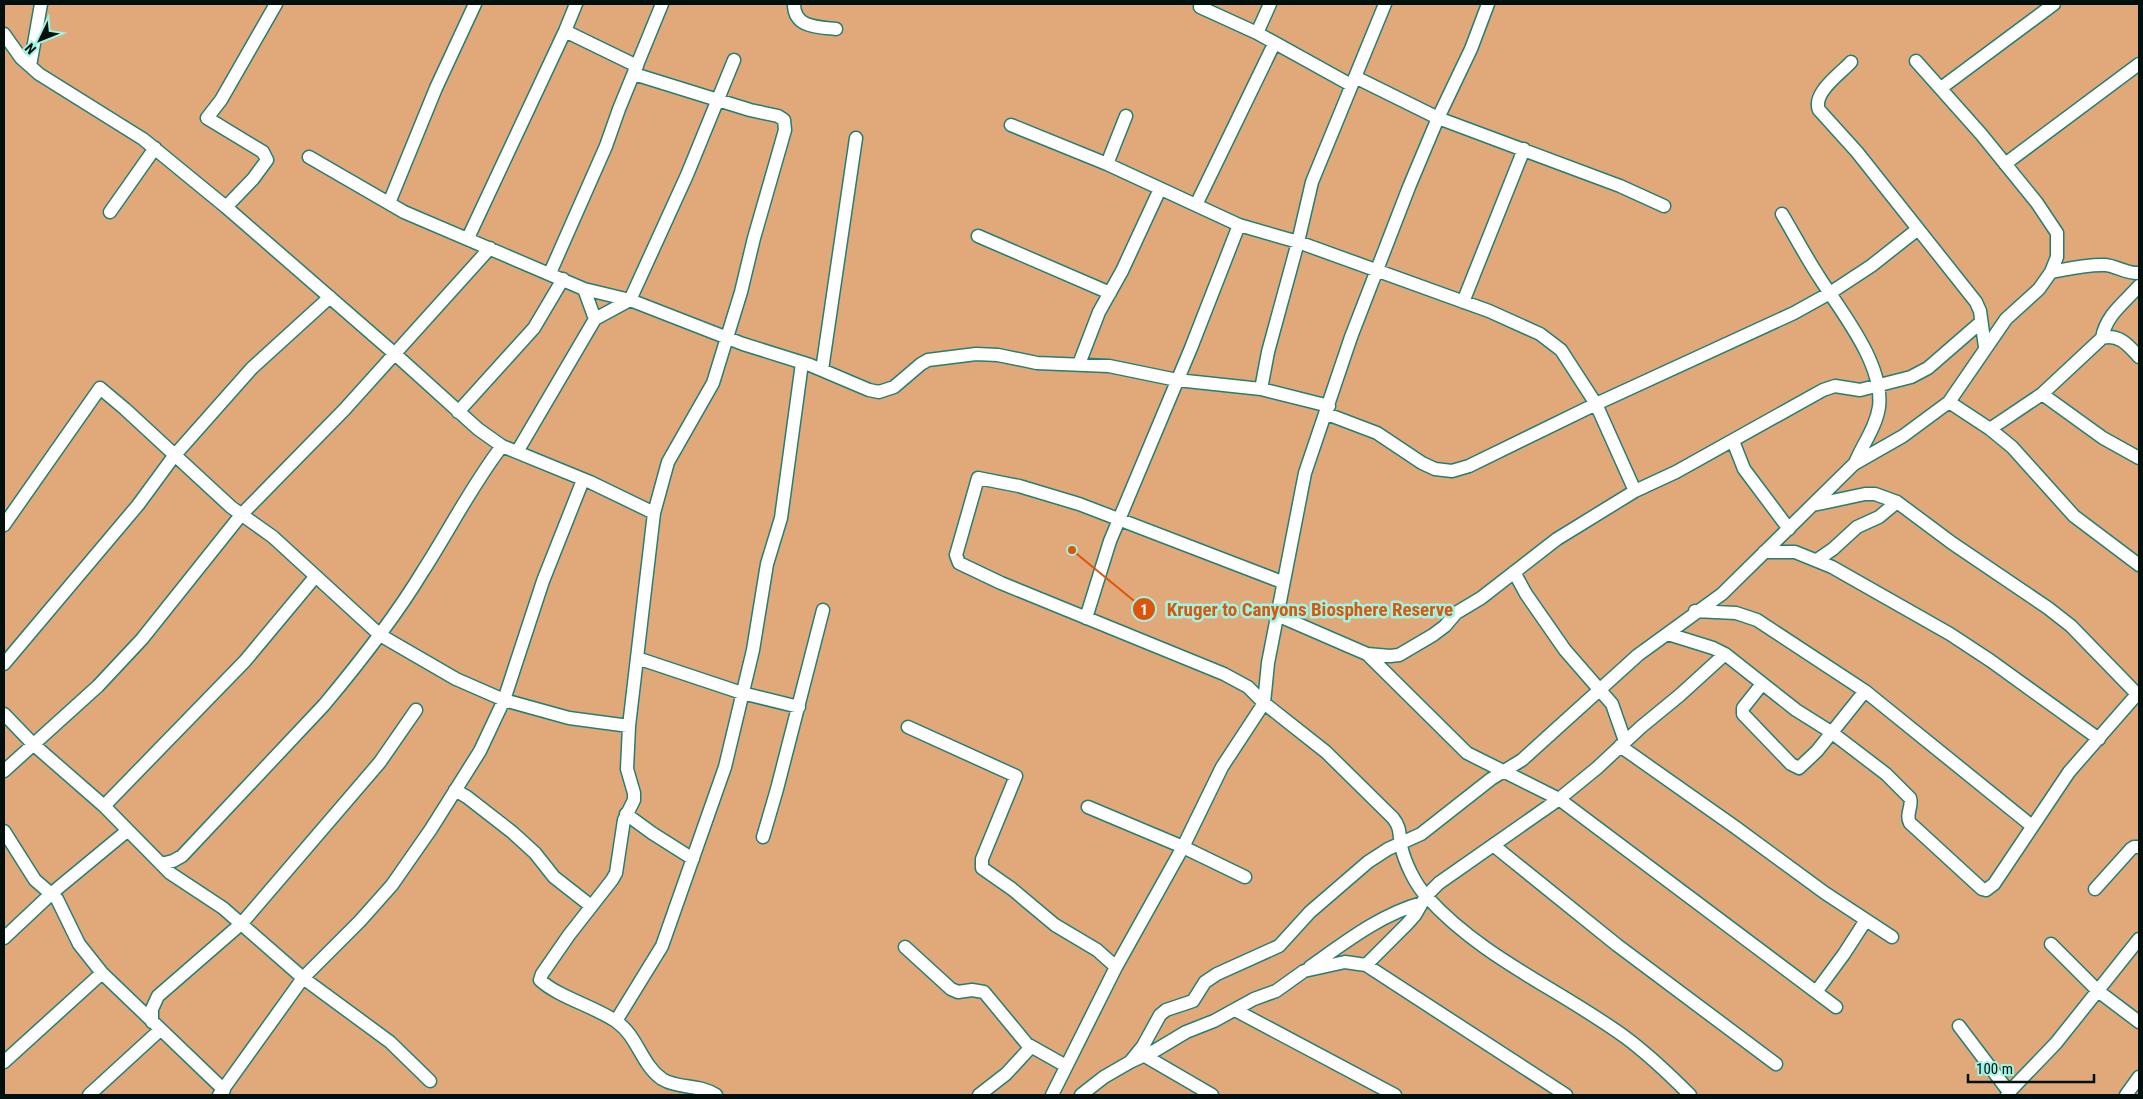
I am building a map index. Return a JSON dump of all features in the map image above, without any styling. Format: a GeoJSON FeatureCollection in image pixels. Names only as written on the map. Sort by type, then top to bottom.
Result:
{"type":"FeatureCollection","features":[{"type":"Feature","properties":{"kind":"street"},"geometry":{"type":"LineString","coordinates":[[30,66],[41,4]]}},
{"type":"Feature","properties":{"kind":"street"},"geometry":{"type":"LineString","coordinates":[[226,207],[267,160],[263,152],[207,118],[221,100],[276,4]]}},
{"type":"Feature","properties":{"kind":"street"},"geometry":{"type":"LineString","coordinates":[[389,204],[472,4]]}},
{"type":"Feature","properties":{"kind":"street"},"geometry":{"type":"LineString","coordinates":[[468,238],[566,31],[576,4]]}},
{"type":"Feature","properties":{"kind":"street"},"geometry":{"type":"LineString","coordinates":[[550,273],[606,146],[662,4]]}},
{"type":"Feature","properties":{"kind":"street"},"geometry":{"type":"LineString","coordinates":[[794,4],[796,16],[804,24],[836,30]]}},
{"type":"Feature","properties":{"kind":"street"},"geometry":{"type":"LineString","coordinates":[[1257,33],[1270,4]]}},
{"type":"Feature","properties":{"kind":"street"},"geometry":{"type":"LineString","coordinates":[[1261,389],[1272,333],[1298,242],[1312,182],[1385,4]]}},
{"type":"Feature","properties":{"kind":"street"},"geometry":{"type":"LineString","coordinates":[[1052,1095],[1116,967],[1183,847],[1222,767],[1264,703],[1268,663],[1282,582],[1305,473],[1376,270],[1438,118],[1471,49],[1488,4]]}},
{"type":"Feature","properties":{"kind":"street"},"geometry":{"type":"LineString","coordinates":[[1940,88],[2054,4]]}},
{"type":"Feature","properties":{"kind":"street"},"geometry":{"type":"LineString","coordinates":[[1200,7],[1353,81],[1438,118],[1620,186],[1664,206]]}},
{"type":"Feature","properties":{"kind":"street"},"geometry":{"type":"LineString","coordinates":[[566,31],[635,70],[718,100],[778,116],[786,124],[713,383],[668,462],[654,513],[629,726],[627,769],[634,793],[634,800],[626,814],[616,873],[604,892],[591,906],[542,974],[540,980],[616,1021],[634,1040],[648,1066],[663,1079],[671,1083],[700,1088],[716,1095]]}},
{"type":"Feature","properties":{"kind":"street"},"geometry":{"type":"LineString","coordinates":[[4,34],[21,58],[30,66],[56,86],[118,122],[154,148],[226,207],[478,429],[502,446],[583,480],[654,513]]}},
{"type":"Feature","properties":{"kind":"street"},"geometry":{"type":"LineString","coordinates":[[1196,204],[1274,44]]}},
{"type":"Feature","properties":{"kind":"street"},"geometry":{"type":"LineString","coordinates":[[517,452],[595,319],[630,300],[687,174],[734,60]]}},
{"type":"Feature","properties":{"kind":"street"},"geometry":{"type":"LineString","coordinates":[[1130,1062],[1143,1046],[1160,1015],[1166,1010],[1193,1001],[1206,982],[1217,974],[1279,946],[1310,912],[1368,862],[1388,849],[1401,845],[1421,834],[1466,798],[1534,750],[1599,688],[1638,655],[1722,594],[1854,464],[1903,436],[1949,402],[2006,319],[2039,289],[2051,272],[2057,257],[2057,233],[2051,221],[2005,164],[1916,61]]}},
{"type":"Feature","properties":{"kind":"street"},"geometry":{"type":"LineString","coordinates":[[1851,62],[1821,94],[1817,106],[1857,152],[1976,302],[1985,347]]}},
{"type":"Feature","properties":{"kind":"street"},"geometry":{"type":"LineString","coordinates":[[2005,164],[2139,64]]}},
{"type":"Feature","properties":{"kind":"street"},"geometry":{"type":"LineString","coordinates":[[1107,164],[1126,116]]}},
{"type":"Feature","properties":{"kind":"street"},"geometry":{"type":"LineString","coordinates":[[1010,125],[1107,164],[1239,225],[1298,242],[1376,270],[1489,311],[1540,334],[1553,342],[1561,350],[1596,404],[1635,491]]}},
{"type":"Feature","properties":{"kind":"street"},"geometry":{"type":"LineString","coordinates":[[822,370],[856,138]]}},
{"type":"Feature","properties":{"kind":"street"},"geometry":{"type":"LineString","coordinates":[[110,212],[154,148]]}},
{"type":"Feature","properties":{"kind":"street"},"geometry":{"type":"LineString","coordinates":[[1462,302],[1524,149]]}},
{"type":"Feature","properties":{"kind":"street"},"geometry":{"type":"LineString","coordinates":[[309,157],[389,204],[584,288],[630,300],[727,338],[822,370],[857,386],[880,392],[894,387],[920,364],[936,358],[976,354],[998,355],[1037,363],[1109,366],[1177,380],[1261,389],[1328,410],[1377,432],[1422,463],[1444,472],[1469,466],[1596,404],[1794,313],[1830,293],[1871,266],[1918,229]]}},
{"type":"Feature","properties":{"kind":"street"},"geometry":{"type":"LineString","coordinates":[[1079,364],[1099,312],[1160,189]]}},
{"type":"Feature","properties":{"kind":"street"},"geometry":{"type":"LineString","coordinates":[[1782,214],[1873,366],[1879,386],[1876,419],[1854,464]]}},
{"type":"Feature","properties":{"kind":"street"},"geometry":{"type":"LineString","coordinates":[[1086,618],[1095,594],[1105,555],[1195,338],[1223,260],[1239,225]]}},
{"type":"Feature","properties":{"kind":"street"},"geometry":{"type":"LineString","coordinates":[[978,236],[1110,293]]}},
{"type":"Feature","properties":{"kind":"street"},"geometry":{"type":"LineString","coordinates":[[4,771],[98,686],[142,639],[241,515],[395,354],[490,248]]}},
{"type":"Feature","properties":{"kind":"street"},"geometry":{"type":"LineString","coordinates":[[2051,272],[2106,265],[2133,274],[2139,273]]}},
{"type":"Feature","properties":{"kind":"street"},"geometry":{"type":"LineString","coordinates":[[458,412],[534,328],[563,279]]}},
{"type":"Feature","properties":{"kind":"street"},"geometry":{"type":"LineString","coordinates":[[2102,338],[2111,314],[2139,286]]}},
{"type":"Feature","properties":{"kind":"street"},"geometry":{"type":"LineString","coordinates":[[584,288],[595,319]]}},
{"type":"Feature","properties":{"kind":"street"},"geometry":{"type":"LineString","coordinates":[[4,664],[138,505],[174,456],[252,368],[330,297]]}},
{"type":"Feature","properties":{"kind":"street"},"geometry":{"type":"LineString","coordinates":[[1277,615],[1367,654],[1390,656],[1407,651],[1445,626],[1456,613],[1481,598],[1557,538],[1635,491],[1676,472],[1830,387],[1860,390],[1919,374],[1946,354],[1981,322]]}},
{"type":"Feature","properties":{"kind":"street"},"geometry":{"type":"LineString","coordinates":[[1990,429],[2042,394],[2102,338],[2108,336],[2119,339],[2139,357]]}},
{"type":"Feature","properties":{"kind":"street"},"geometry":{"type":"LineString","coordinates":[[616,1021],[662,946],[725,767],[760,613],[768,564],[780,518],[802,363]]}},
{"type":"Feature","properties":{"kind":"street"},"geometry":{"type":"LineString","coordinates":[[4,525],[100,388],[126,409],[174,456],[241,515],[260,526],[273,537],[380,635],[456,679],[504,700],[569,718],[629,726]]}},
{"type":"Feature","properties":{"kind":"street"},"geometry":{"type":"LineString","coordinates":[[2042,394],[2103,438],[2139,458]]}},
{"type":"Feature","properties":{"kind":"street"},"geometry":{"type":"LineString","coordinates":[[1949,402],[1990,429],[2012,447],[2074,516],[2139,565]]}},
{"type":"Feature","properties":{"kind":"street"},"geometry":{"type":"LineString","coordinates":[[1733,441],[1744,469],[1789,529]]}},
{"type":"Feature","properties":{"kind":"street"},"geometry":{"type":"LineString","coordinates":[[161,864],[182,856],[324,705],[380,635],[424,571],[480,476],[502,446]]}},
{"type":"Feature","properties":{"kind":"street"},"geometry":{"type":"LineString","coordinates":[[1282,582],[1055,496],[978,478],[957,546],[956,559],[967,567],[1001,583],[1224,674],[1248,687],[1264,703],[1326,752],[1383,806],[1398,824],[1401,845],[1424,900],[1502,960],[1624,1037],[1690,1095]]}},
{"type":"Feature","properties":{"kind":"street"},"geometry":{"type":"LineString","coordinates":[[4,831],[35,880],[52,893],[61,905],[79,944],[102,973],[221,1093],[303,978],[360,921],[392,885],[480,751],[504,700],[543,581],[583,480]]}},
{"type":"Feature","properties":{"kind":"street"},"geometry":{"type":"LineString","coordinates":[[1668,634],[1713,648],[1725,654],[1796,710],[1831,732],[1886,774],[1908,794],[1911,801],[1907,813],[1910,823],[1982,889],[1988,890],[1994,884],[2073,767],[2138,693],[2071,626],[2033,597],[1952,543],[1897,502],[1874,494],[1865,494],[1813,505]]}},
{"type":"Feature","properties":{"kind":"street"},"geometry":{"type":"LineString","coordinates":[[1817,560],[1833,550],[1857,527],[1879,517],[1897,502]]}},
{"type":"Feature","properties":{"kind":"street"},"geometry":{"type":"LineString","coordinates":[[1764,552],[1789,551],[1817,560],[1841,571],[1950,634],[1991,661],[2098,739]]}},
{"type":"Feature","properties":{"kind":"street"},"geometry":{"type":"LineString","coordinates":[[1514,572],[1526,594],[1565,650],[1612,704],[1622,744],[1825,893],[1892,937]]}},
{"type":"Feature","properties":{"kind":"street"},"geometry":{"type":"LineString","coordinates":[[104,806],[245,661],[315,577]]}},
{"type":"Feature","properties":{"kind":"street"},"geometry":{"type":"LineString","coordinates":[[763,837],[799,707],[823,610]]}},
{"type":"Feature","properties":{"kind":"street"},"geometry":{"type":"LineString","coordinates":[[1695,612],[1746,615],[1865,691],[2032,826]]}},
{"type":"Feature","properties":{"kind":"street"},"geometry":{"type":"LineString","coordinates":[[1367,654],[1460,747],[1479,760],[1505,770],[1534,788],[1559,799],[1836,1007]]}},
{"type":"Feature","properties":{"kind":"street"},"geometry":{"type":"LineString","coordinates":[[1366,965],[1407,924],[1424,900],[1451,874],[1559,799],[1725,654]]}},
{"type":"Feature","properties":{"kind":"street"},"geometry":{"type":"LineString","coordinates":[[637,658],[742,693],[799,707]]}},
{"type":"Feature","properties":{"kind":"street"},"geometry":{"type":"LineString","coordinates":[[1762,684],[1743,708],[1743,714],[1796,767],[1801,767],[1817,751],[1865,691]]}},
{"type":"Feature","properties":{"kind":"street"},"geometry":{"type":"LineString","coordinates":[[156,1026],[152,1009],[158,996],[242,923],[380,762],[416,710]]}},
{"type":"Feature","properties":{"kind":"street"},"geometry":{"type":"LineString","coordinates":[[4,714],[34,744],[104,806],[161,864],[190,887],[223,908],[303,978],[390,1042],[430,1081]]}},
{"type":"Feature","properties":{"kind":"street"},"geometry":{"type":"LineString","coordinates":[[908,727],[1016,776],[982,859],[982,868],[992,877],[1012,889],[1055,925],[1097,950],[1116,967]]}},
{"type":"Feature","properties":{"kind":"street"},"geometry":{"type":"LineString","coordinates":[[455,790],[512,832],[535,853],[554,877],[591,906]]}},
{"type":"Feature","properties":{"kind":"street"},"geometry":{"type":"LineString","coordinates":[[1088,807],[1183,847],[1245,877]]}},
{"type":"Feature","properties":{"kind":"street"},"geometry":{"type":"LineString","coordinates":[[626,814],[693,859]]}},
{"type":"Feature","properties":{"kind":"street"},"geometry":{"type":"LineString","coordinates":[[4,938],[52,893],[127,831]]}},
{"type":"Feature","properties":{"kind":"street"},"geometry":{"type":"LineString","coordinates":[[1494,845],[1617,945],[1776,1064]]}},
{"type":"Feature","properties":{"kind":"street"},"geometry":{"type":"LineString","coordinates":[[2095,890],[2131,849],[2139,847]]}},
{"type":"Feature","properties":{"kind":"street"},"geometry":{"type":"LineString","coordinates":[[182,856],[182,869],[190,887]]}},
{"type":"Feature","properties":{"kind":"street"},"geometry":{"type":"LineString","coordinates":[[1081,1095],[1104,1077],[1186,1032],[1235,1010],[1254,999],[1276,991],[1380,921],[1424,900]]}},
{"type":"Feature","properties":{"kind":"street"},"geometry":{"type":"LineString","coordinates":[[1816,992],[1866,920]]}},
{"type":"Feature","properties":{"kind":"street"},"geometry":{"type":"LineString","coordinates":[[1959,1026],[2008,1094],[2056,1043],[2139,939]]}},
{"type":"Feature","properties":{"kind":"street"},"geometry":{"type":"LineString","coordinates":[[2051,944],[2098,991],[2139,1022]]}},
{"type":"Feature","properties":{"kind":"street"},"geometry":{"type":"LineString","coordinates":[[905,947],[951,989],[958,992],[972,990],[984,992],[1019,1036],[1031,1047],[1066,1066]]}},
{"type":"Feature","properties":{"kind":"street"},"geometry":{"type":"LineString","coordinates":[[1304,971],[1345,962],[1366,965],[1566,1095]]}},
{"type":"Feature","properties":{"kind":"street"},"geometry":{"type":"LineString","coordinates":[[4,1062],[102,973]]}},
{"type":"Feature","properties":{"kind":"street"},"geometry":{"type":"LineString","coordinates":[[1235,1010],[1395,1095]]}},
{"type":"Feature","properties":{"kind":"street"},"geometry":{"type":"LineString","coordinates":[[88,1095],[156,1026]]}},
{"type":"Feature","properties":{"kind":"street"},"geometry":{"type":"LineString","coordinates":[[979,1095],[996,1084],[1031,1047]]}},
{"type":"Feature","properties":{"kind":"street"},"geometry":{"type":"LineString","coordinates":[[1145,1056],[1212,1095]]}},
{"type":"Feature","properties":{"kind":"street"},"geometry":{"type":"LineString","coordinates":[[2126,1095],[2139,1077]]}},
{"type":"Feature","properties":{"kind":"shaded area"},"geometry":{"type":"Polygon","coordinates":[[[4,4],[2139,4],[2139,1095],[4,1095],[4,4]]]}},
{"type":"Feature","properties":{"kind":"place","name":"Kruger to Canyons Biosphere Reserve"},"geometry":{"type":"Point","coordinates":[1072,550]}}]}
